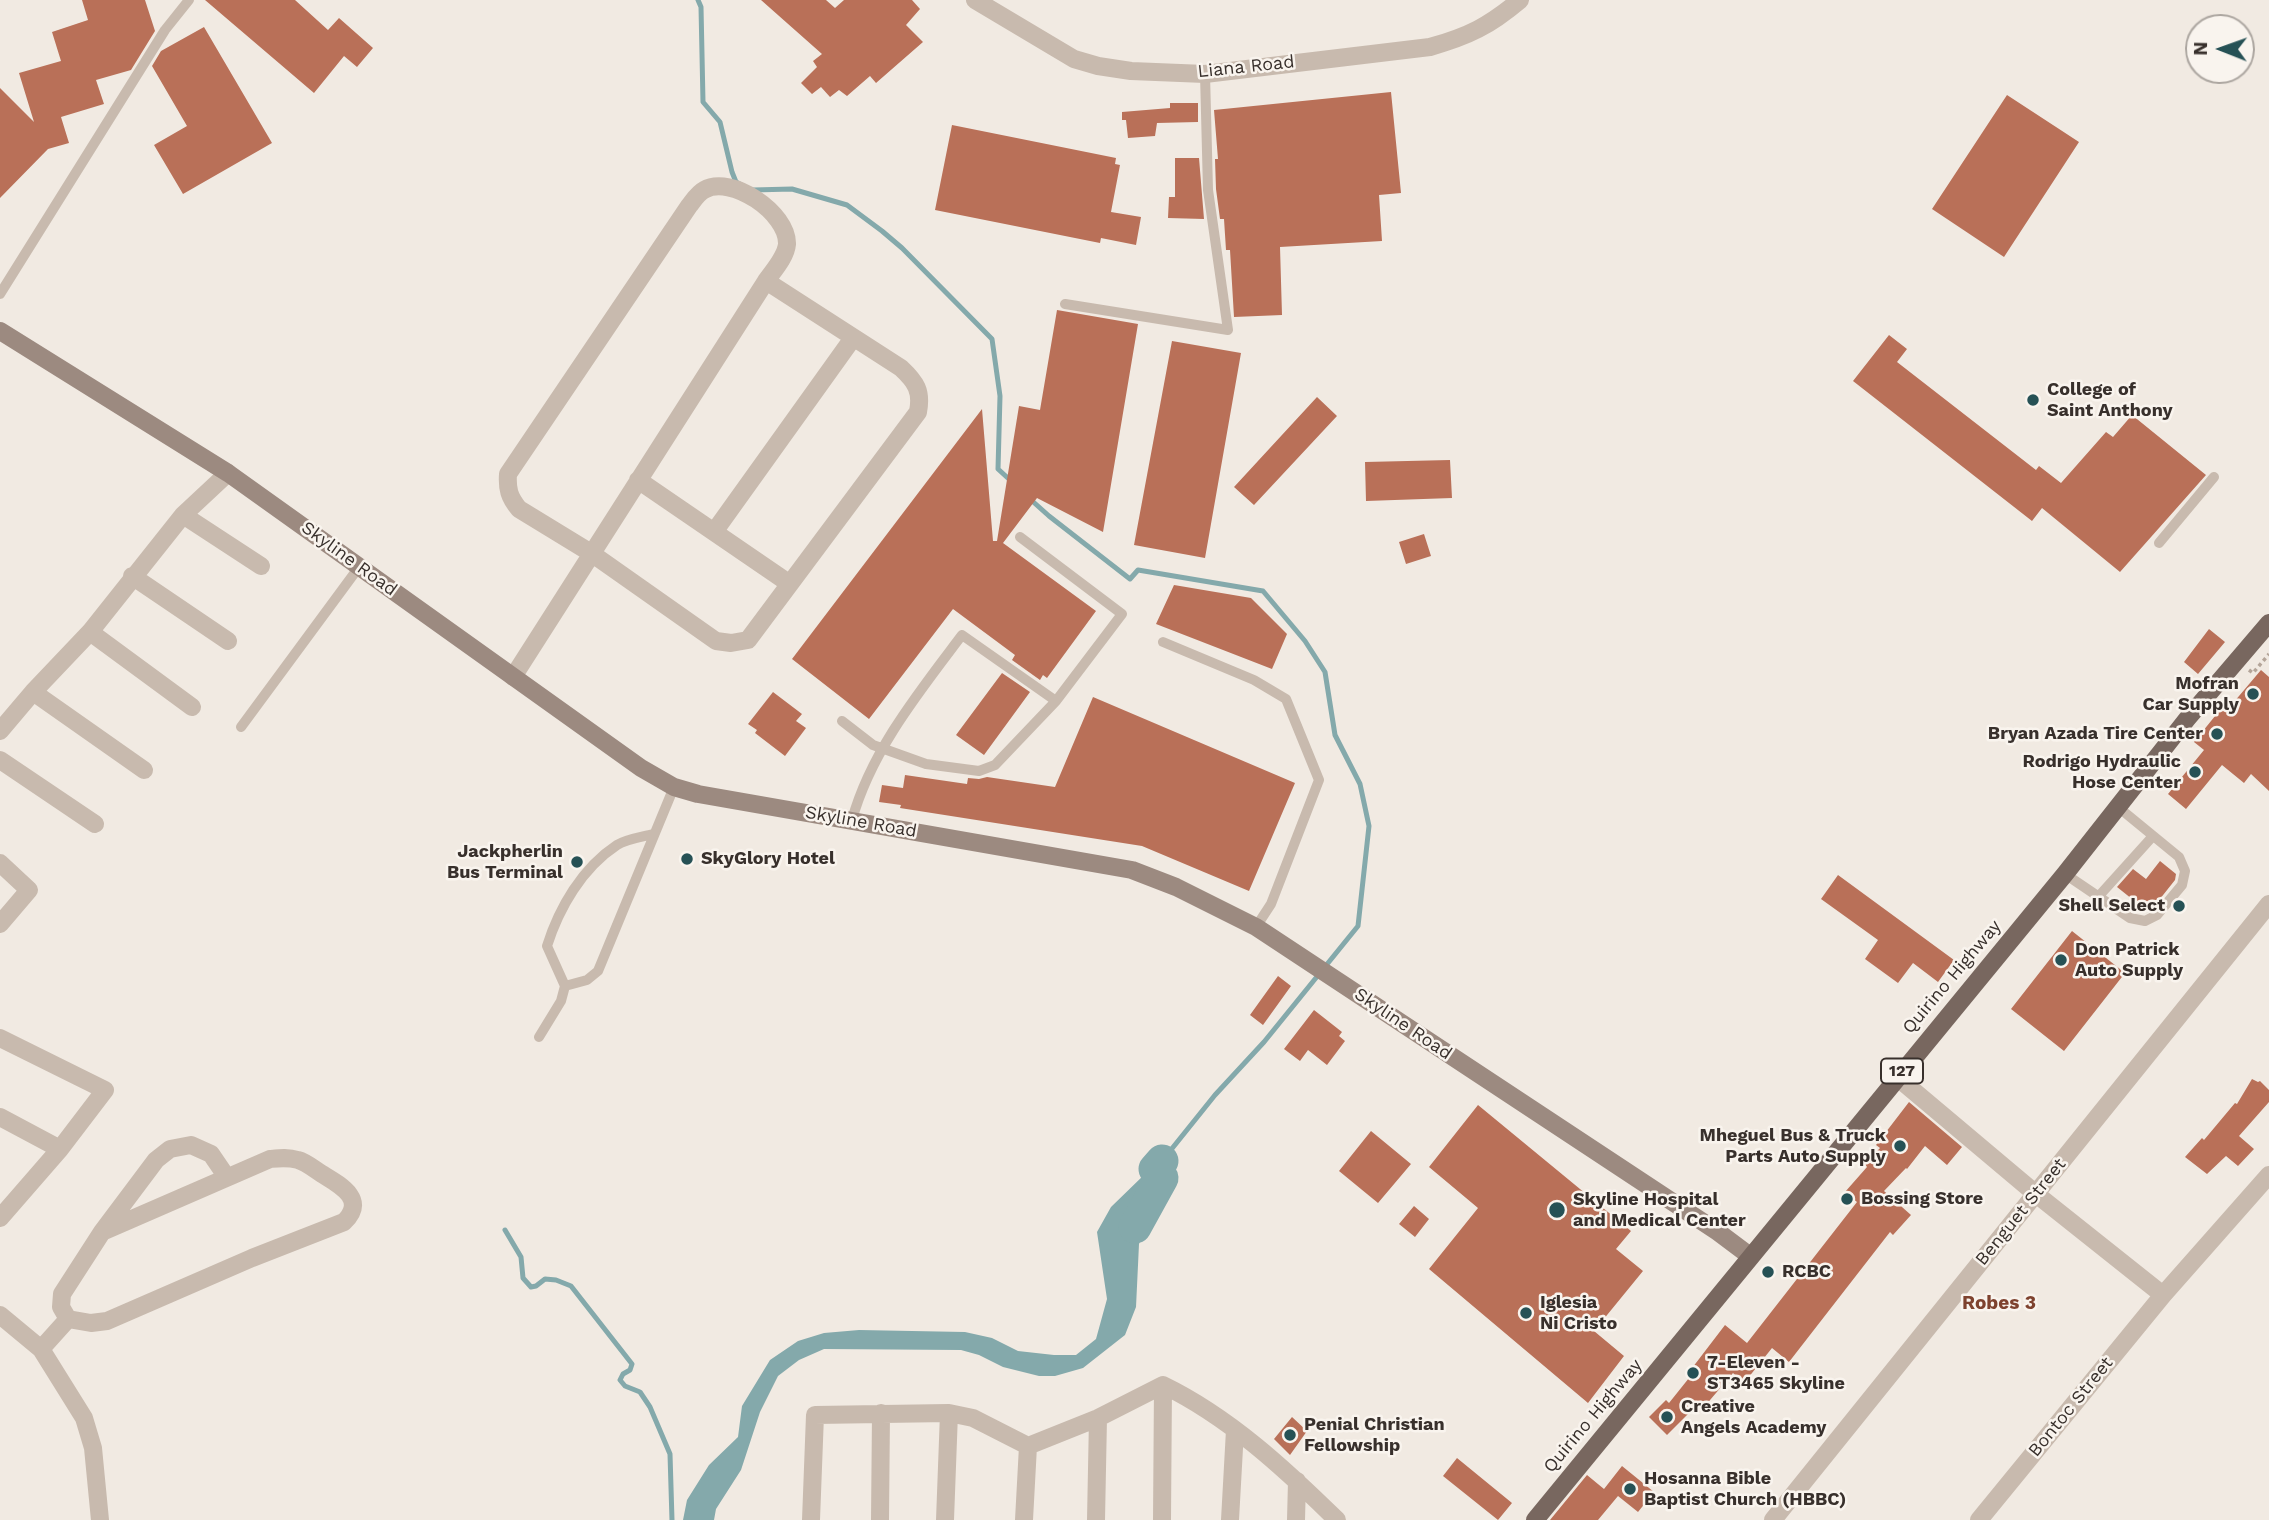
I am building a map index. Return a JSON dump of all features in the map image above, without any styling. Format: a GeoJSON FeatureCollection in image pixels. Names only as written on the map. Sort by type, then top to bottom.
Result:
{"type":"FeatureCollection","features":[{"type":"Feature","properties":{"kind":"main road","name":"Skyline Road"},"geometry":{"type":"LineString","coordinates":[[0,331],[228,473],[641,768],[674,787],[698,794],[1132,870],[1176,887],[1256,927],[1750,1256]]}},
{"type":"Feature","properties":{"kind":"main road","name":"Quirino Highway"},"geometry":{"type":"LineString","coordinates":[[1535,1520],[2065,874],[2188,719],[2266,634]]}},
{"type":"Feature","properties":{"kind":"street","name":"Liana Road"},"geometry":{"type":"LineString","coordinates":[[975,0],[1074,59],[1131,71],[1205,74],[1430,47],[1467,36],[1499,18],[1520,0]]}},
{"type":"Feature","properties":{"kind":"street"},"geometry":{"type":"LineString","coordinates":[[513,677],[591,553],[787,247],[786,230],[774,212],[732,186],[718,185],[702,190],[508,474],[510,498],[519,509],[591,553],[716,641],[731,643],[748,640],[918,412],[921,397],[915,382],[901,368],[766,281]]}},
{"type":"Feature","properties":{"kind":"street"},"geometry":{"type":"LineString","coordinates":[[715,532],[853,338]]}},
{"type":"Feature","properties":{"kind":"street"},"geometry":{"type":"LineString","coordinates":[[0,731],[89,632],[183,515],[228,473]]}},
{"type":"Feature","properties":{"kind":"street"},"geometry":{"type":"LineString","coordinates":[[638,480],[790,584]]}},
{"type":"Feature","properties":{"kind":"street"},"geometry":{"type":"LineString","coordinates":[[183,515],[261,566]]}},
{"type":"Feature","properties":{"kind":"street"},"geometry":{"type":"LineString","coordinates":[[132,576],[228,641]]}},
{"type":"Feature","properties":{"kind":"street"},"geometry":{"type":"LineString","coordinates":[[89,632],[192,707]]}},
{"type":"Feature","properties":{"kind":"street"},"geometry":{"type":"LineString","coordinates":[[33,692],[144,770]]}},
{"type":"Feature","properties":{"kind":"street"},"geometry":{"type":"LineString","coordinates":[[0,760],[95,824]]}},
{"type":"Feature","properties":{"kind":"street"},"geometry":{"type":"LineString","coordinates":[[0,863],[29,890],[0,924]]}},
{"type":"Feature","properties":{"kind":"street","name":"Benguet Street"},"geometry":{"type":"LineString","coordinates":[[1773,1520],[2269,904]]}},
{"type":"Feature","properties":{"kind":"street"},"geometry":{"type":"LineString","coordinates":[[0,1038],[105,1090],[60,1149],[0,1218]]}},
{"type":"Feature","properties":{"kind":"street"},"geometry":{"type":"LineString","coordinates":[[1897,1077],[2036,1194],[2163,1295]]}},
{"type":"Feature","properties":{"kind":"street"},"geometry":{"type":"LineString","coordinates":[[0,1117],[60,1149]]}},
{"type":"Feature","properties":{"kind":"street"},"geometry":{"type":"LineString","coordinates":[[102,1232],[270,1158],[302,1161],[348,1191],[353,1205],[351,1215],[344,1222],[252,1258],[107,1321],[91,1323],[68,1319],[61,1307],[62,1294],[102,1232],[156,1160],[170,1149],[191,1145],[211,1154],[226,1176]]}},
{"type":"Feature","properties":{"kind":"street","name":"Bontoc Street"},"geometry":{"type":"LineString","coordinates":[[1979,1520],[2163,1295],[2269,1175]]}},
{"type":"Feature","properties":{"kind":"street"},"geometry":{"type":"LineString","coordinates":[[0,1315],[41,1349],[84,1418],[93,1448],[100,1520]]}},
{"type":"Feature","properties":{"kind":"street"},"geometry":{"type":"LineString","coordinates":[[41,1349],[68,1319]]}},
{"type":"Feature","properties":{"kind":"street"},"geometry":{"type":"LineString","coordinates":[[811,1520],[816,1415],[949,1413],[973,1418],[1028,1446],[1098,1419],[1163,1385]]}},
{"type":"Feature","properties":{"kind":"street"},"geometry":{"type":"LineString","coordinates":[[1163,1385],[1235,1430],[1297,1481],[1337,1520]]}},
{"type":"Feature","properties":{"kind":"street"},"geometry":{"type":"LineString","coordinates":[[1162,1520],[1163,1385]]}},
{"type":"Feature","properties":{"kind":"street"},"geometry":{"type":"LineString","coordinates":[[880,1520],[881,1413]]}},
{"type":"Feature","properties":{"kind":"street"},"geometry":{"type":"LineString","coordinates":[[945,1520],[949,1413]]}},
{"type":"Feature","properties":{"kind":"street"},"geometry":{"type":"LineString","coordinates":[[1096,1520],[1098,1419]]}},
{"type":"Feature","properties":{"kind":"street"},"geometry":{"type":"LineString","coordinates":[[1230,1520],[1235,1430]]}},
{"type":"Feature","properties":{"kind":"street"},"geometry":{"type":"LineString","coordinates":[[1024,1520],[1028,1446]]}},
{"type":"Feature","properties":{"kind":"street"},"geometry":{"type":"LineString","coordinates":[[1296,1520],[1297,1481]]}},
{"type":"Feature","properties":{"kind":"lane"},"geometry":{"type":"LineString","coordinates":[[0,294],[165,30],[188,0]]}},
{"type":"Feature","properties":{"kind":"lane"},"geometry":{"type":"LineString","coordinates":[[1065,304],[1228,330],[1208,190],[1205,74]]}},
{"type":"Feature","properties":{"kind":"lane"},"geometry":{"type":"LineString","coordinates":[[2159,543],[2214,477]]}},
{"type":"Feature","properties":{"kind":"lane"},"geometry":{"type":"LineString","coordinates":[[842,721],[873,745],[926,764],[979,771],[995,765],[1056,701],[1122,614],[1020,537]]}},
{"type":"Feature","properties":{"kind":"lane"},"geometry":{"type":"LineString","coordinates":[[241,727],[359,567]]}},
{"type":"Feature","properties":{"kind":"lane"},"geometry":{"type":"LineString","coordinates":[[852,820],[859,795],[883,749],[920,691],[962,635],[1056,701]]}},
{"type":"Feature","properties":{"kind":"lane"},"geometry":{"type":"LineString","coordinates":[[1163,642],[1254,680],[1286,699],[1320,780],[1271,904],[1256,927]]}},
{"type":"Feature","properties":{"kind":"lane"},"geometry":{"type":"LineString","coordinates":[[565,986],[587,980],[598,971],[674,787]]}},
{"type":"Feature","properties":{"kind":"lane"},"geometry":{"type":"LineString","coordinates":[[2065,874],[2130,918],[2145,921],[2157,915],[2182,885],[2185,871],[2179,857],[2118,807]]}},
{"type":"Feature","properties":{"kind":"lane"},"geometry":{"type":"LineString","coordinates":[[540,1037],[561,1001],[565,986],[547,946],[556,918],[592,866],[619,844],[653,834]]}},
{"type":"Feature","properties":{"kind":"lane"},"geometry":{"type":"LineString","coordinates":[[2098,898],[2153,836]]}},
{"type":"Feature","properties":{"kind":"water"},"geometry":{"type":"Polygon","coordinates":[[[1162,1161],[1154,1205],[1139,1244],[1136,1307],[1125,1335],[1083,1368],[1055,1376],[1039,1376],[1003,1367],[979,1355],[961,1350],[824,1349],[799,1360],[778,1376],[760,1412],[741,1470],[716,1509],[714,1520],[683,1520],[687,1500],[709,1465],[738,1437],[742,1406],[770,1360],[798,1341],[824,1333],[859,1330],[965,1332],[992,1338],[1018,1351],[1076,1355],[1096,1339],[1107,1299],[1097,1232],[1111,1207],[1162,1161]]]}},
{"type":"Feature","properties":{"kind":"building"},"geometry":{"type":"Polygon","coordinates":[[[82,0],[145,0],[155,31],[131,70],[96,80],[104,104],[61,117],[69,143],[48,149],[0,198],[0,88],[34,122],[19,73],[61,61],[52,32],[88,20],[82,0]]]}},
{"type":"Feature","properties":{"kind":"building"},"geometry":{"type":"Polygon","coordinates":[[[205,0],[295,0],[328,30],[339,18],[373,48],[357,67],[344,56],[314,93],[205,0]]]}},
{"type":"Feature","properties":{"kind":"building"},"geometry":{"type":"Polygon","coordinates":[[[761,0],[826,0],[835,8],[844,0],[912,0],[920,9],[906,25],[923,42],[876,83],[870,76],[847,96],[839,90],[830,97],[821,87],[812,94],[801,83],[817,67],[813,61],[822,54],[761,0]]]}},
{"type":"Feature","properties":{"kind":"building"},"geometry":{"type":"Polygon","coordinates":[[[204,27],[272,143],[183,194],[154,145],[187,126],[152,66],[161,51],[204,27]]]}},
{"type":"Feature","properties":{"kind":"building"},"geometry":{"type":"Polygon","coordinates":[[[1391,92],[1401,193],[1379,195],[1382,241],[1280,247],[1282,315],[1234,317],[1230,250],[1226,250],[1224,219],[1220,219],[1216,189],[1215,159],[1218,159],[1214,110],[1391,92]]]}},
{"type":"Feature","properties":{"kind":"building"},"geometry":{"type":"Polygon","coordinates":[[[2007,95],[2079,142],[2004,257],[1932,209],[2007,95]]]}},
{"type":"Feature","properties":{"kind":"building"},"geometry":{"type":"Polygon","coordinates":[[[1170,103],[1198,103],[1198,122],[1157,123],[1155,136],[1128,138],[1122,112],[1170,108],[1170,103]]]}},
{"type":"Feature","properties":{"kind":"building"},"geometry":{"type":"Polygon","coordinates":[[[952,125],[1116,158],[1115,164],[1120,165],[1111,212],[1141,217],[1136,245],[1101,238],[1100,243],[935,210],[952,125]]]}},
{"type":"Feature","properties":{"kind":"building"},"geometry":{"type":"Polygon","coordinates":[[[1175,158],[1199,158],[1204,219],[1168,218],[1169,197],[1175,197],[1175,158]]]}},
{"type":"Feature","properties":{"kind":"building"},"geometry":{"type":"Polygon","coordinates":[[[1057,310],[1138,324],[1103,532],[1037,498],[1003,543],[1096,611],[1047,678],[1043,675],[1040,680],[1012,660],[1015,655],[953,609],[869,719],[792,659],[982,409],[993,541],[997,541],[1019,406],[1040,410],[1057,310]]]}},
{"type":"Feature","properties":{"kind":"building"},"geometry":{"type":"Polygon","coordinates":[[[1889,335],[1907,349],[1897,362],[2036,470],[2039,466],[2061,483],[2106,432],[2113,437],[2132,415],[2206,475],[2120,572],[2042,508],[2032,521],[1853,381],[1889,335]]]}},
{"type":"Feature","properties":{"kind":"building"},"geometry":{"type":"Polygon","coordinates":[[[1172,341],[1241,353],[1205,558],[1134,545],[1172,341]]]}},
{"type":"Feature","properties":{"kind":"building"},"geometry":{"type":"Polygon","coordinates":[[[1317,397],[1337,416],[1254,505],[1234,487],[1317,397]]]}},
{"type":"Feature","properties":{"kind":"building"},"geometry":{"type":"Polygon","coordinates":[[[1450,460],[1452,498],[1366,501],[1365,462],[1450,460]]]}},
{"type":"Feature","properties":{"kind":"building"},"geometry":{"type":"Polygon","coordinates":[[[1424,534],[1431,556],[1406,564],[1399,542],[1424,534]]]}},
{"type":"Feature","properties":{"kind":"building"},"geometry":{"type":"Polygon","coordinates":[[[1174,585],[1251,598],[1287,634],[1272,669],[1156,624],[1174,585]]]}},
{"type":"Feature","properties":{"kind":"building"},"geometry":{"type":"Polygon","coordinates":[[[2209,629],[2225,642],[2198,674],[2184,662],[2209,629]]]}},
{"type":"Feature","properties":{"kind":"building"},"geometry":{"type":"Polygon","coordinates":[[[2261,670],[2269,677],[2269,791],[2251,774],[2244,783],[2222,765],[2186,809],[2168,794],[2204,750],[2194,742],[2224,705],[2228,709],[2261,670]]]}},
{"type":"Feature","properties":{"kind":"building"},"geometry":{"type":"Polygon","coordinates":[[[1002,673],[1030,692],[984,755],[956,735],[1002,673]]]}},
{"type":"Feature","properties":{"kind":"building"},"geometry":{"type":"Polygon","coordinates":[[[773,692],[802,714],[796,721],[806,728],[785,756],[755,733],[757,730],[748,724],[773,692]]]}},
{"type":"Feature","properties":{"kind":"building"},"geometry":{"type":"Polygon","coordinates":[[[1093,697],[1295,783],[1249,891],[1142,846],[900,808],[901,805],[879,802],[882,785],[903,788],[905,775],[967,784],[968,778],[987,777],[1055,787],[1093,697]]]}},
{"type":"Feature","properties":{"kind":"building"},"geometry":{"type":"Polygon","coordinates":[[[2160,861],[2176,874],[2175,880],[2152,909],[2147,911],[2117,887],[2133,869],[2146,879],[2160,861]]]}},
{"type":"Feature","properties":{"kind":"building"},"geometry":{"type":"Polygon","coordinates":[[[1838,875],[1954,960],[1938,982],[1913,963],[1898,983],[1865,959],[1878,940],[1821,899],[1838,875]]]}},
{"type":"Feature","properties":{"kind":"building"},"geometry":{"type":"Polygon","coordinates":[[[2072,931],[2125,973],[2064,1051],[2011,1009],[2072,931]]]}},
{"type":"Feature","properties":{"kind":"building"},"geometry":{"type":"Polygon","coordinates":[[[1278,976],[1291,986],[1263,1025],[1250,1015],[1278,976]]]}},
{"type":"Feature","properties":{"kind":"building"},"geometry":{"type":"Polygon","coordinates":[[[1314,1010],[1342,1032],[1339,1036],[1345,1041],[1327,1065],[1308,1050],[1300,1061],[1284,1049],[1314,1010]]]}},
{"type":"Feature","properties":{"kind":"building"},"geometry":{"type":"Polygon","coordinates":[[[2252,1079],[2260,1081],[2269,1090],[2269,1102],[2239,1136],[2254,1149],[2238,1166],[2226,1156],[2207,1174],[2185,1157],[2202,1138],[2204,1140],[2235,1103],[2237,1104],[2252,1079]]]}},
{"type":"Feature","properties":{"kind":"building"},"geometry":{"type":"Polygon","coordinates":[[[1909,1102],[1962,1147],[1947,1165],[1925,1146],[1907,1169],[1884,1191],[1911,1215],[1893,1235],[1890,1232],[1789,1362],[1772,1348],[1744,1383],[1733,1373],[1699,1413],[1694,1408],[1667,1435],[1649,1417],[1666,1400],[1669,1403],[1725,1325],[1747,1343],[1857,1202],[1845,1192],[1867,1167],[1865,1164],[1880,1148],[1876,1145],[1909,1102]]]}},
{"type":"Feature","properties":{"kind":"building"},"geometry":{"type":"Polygon","coordinates":[[[1478,1105],[1631,1231],[1616,1249],[1643,1271],[1594,1331],[1624,1356],[1588,1403],[1429,1269],[1478,1208],[1429,1167],[1478,1105]]]}},
{"type":"Feature","properties":{"kind":"building"},"geometry":{"type":"Polygon","coordinates":[[[1371,1131],[1411,1164],[1378,1203],[1339,1171],[1371,1131]]]}},
{"type":"Feature","properties":{"kind":"building"},"geometry":{"type":"Polygon","coordinates":[[[1414,1206],[1429,1219],[1415,1237],[1399,1224],[1414,1206]]]}},
{"type":"Feature","properties":{"kind":"building","name":"Penial Christian Fellowship"},"geometry":{"type":"Polygon","coordinates":[[[1292,1417],[1307,1431],[1290,1455],[1274,1439],[1292,1417]]]}},
{"type":"Feature","properties":{"kind":"building"},"geometry":{"type":"Polygon","coordinates":[[[1457,1458],[1512,1503],[1498,1520],[1443,1476],[1457,1458]]]}},
{"type":"Feature","properties":{"kind":"building"},"geometry":{"type":"Polygon","coordinates":[[[1622,1466],[1654,1492],[1638,1512],[1618,1496],[1598,1520],[1550,1520],[1587,1475],[1604,1489],[1622,1466]]]}},
{"type":"Feature","properties":{"kind":"waterway"},"geometry":{"type":"LineString","coordinates":[[698,0],[701,7],[703,102],[720,122],[732,172],[736,182],[741,185]]}},
{"type":"Feature","properties":{"kind":"waterway"},"geometry":{"type":"LineString","coordinates":[[753,190],[792,189],[847,205],[902,248],[992,339],[1000,396],[998,469],[1010,480]]}},
{"type":"Feature","properties":{"kind":"waterway"},"geometry":{"type":"LineString","coordinates":[[1030,499],[1130,579],[1138,570],[1263,591],[1305,641],[1325,672],[1335,735],[1360,784],[1369,826],[1358,926],[1264,1042],[1215,1095],[1162,1161]]}},
{"type":"Feature","properties":{"kind":"waterway"},"geometry":{"type":"LineString","coordinates":[[1135,1227],[1162,1178],[1155,1169],[1162,1161]]}},
{"type":"Feature","properties":{"kind":"waterway"},"geometry":{"type":"LineString","coordinates":[[505,1230],[521,1257],[523,1278],[531,1287],[545,1279],[571,1286],[632,1364],[620,1380],[625,1386],[640,1392],[650,1407],[670,1454],[672,1520]]}},
{"type":"Feature","properties":{"kind":"place","name":"College of Saint Anthony"},"geometry":{"type":"Point","coordinates":[2033,400]}},
{"type":"Feature","properties":{"kind":"place","name":"Mofran Car Supply"},"geometry":{"type":"Point","coordinates":[2253,694]}},
{"type":"Feature","properties":{"kind":"place","name":"Bryan Azada Tire Center"},"geometry":{"type":"Point","coordinates":[2217,734]}},
{"type":"Feature","properties":{"kind":"place","name":"Rodrigo Hydraulic Hose Center"},"geometry":{"type":"Point","coordinates":[2195,772]}},
{"type":"Feature","properties":{"kind":"place","name":"SkyGlory Hotel"},"geometry":{"type":"Point","coordinates":[687,859]}},
{"type":"Feature","properties":{"kind":"place","name":"Jackpherlin Bus Terminal"},"geometry":{"type":"Point","coordinates":[577,862]}},
{"type":"Feature","properties":{"kind":"place","name":"Shell Select"},"geometry":{"type":"Point","coordinates":[2179,906]}},
{"type":"Feature","properties":{"kind":"place","name":"Don Patrick Auto Supply"},"geometry":{"type":"Point","coordinates":[2061,960]}},
{"type":"Feature","properties":{"kind":"place","name":"Mheguel Bus & Truck Parts Auto Supply"},"geometry":{"type":"Point","coordinates":[1900,1146]}},
{"type":"Feature","properties":{"kind":"place","name":"Bossing Store"},"geometry":{"type":"Point","coordinates":[1847,1199]}},
{"type":"Feature","properties":{"kind":"place","name":"Skyline Hospital and Medical Center"},"geometry":{"type":"Point","coordinates":[1557,1210]}},
{"type":"Feature","properties":{"kind":"place","name":"RCBC"},"geometry":{"type":"Point","coordinates":[1768,1272]}},
{"type":"Feature","properties":{"kind":"place","name":"Iglesia Ni Cristo"},"geometry":{"type":"Point","coordinates":[1526,1313]}},
{"type":"Feature","properties":{"kind":"place","name":"7-Eleven - ST3465 Skyline"},"geometry":{"type":"Point","coordinates":[1693,1373]}},
{"type":"Feature","properties":{"kind":"place","name":"Creative Angels Academy"},"geometry":{"type":"Point","coordinates":[1667,1417]}},
{"type":"Feature","properties":{"kind":"place","name":"Penial Christian Fellowship"},"geometry":{"type":"Point","coordinates":[1290,1435]}},
{"type":"Feature","properties":{"kind":"place","name":"Hosanna Bible Baptist Church (HBBC)"},"geometry":{"type":"Point","coordinates":[1630,1489]}},
{"type":"Feature","properties":{"kind":"district","name":"Robes 3"},"geometry":{"type":"Point","coordinates":[1999,1303]}}]}
